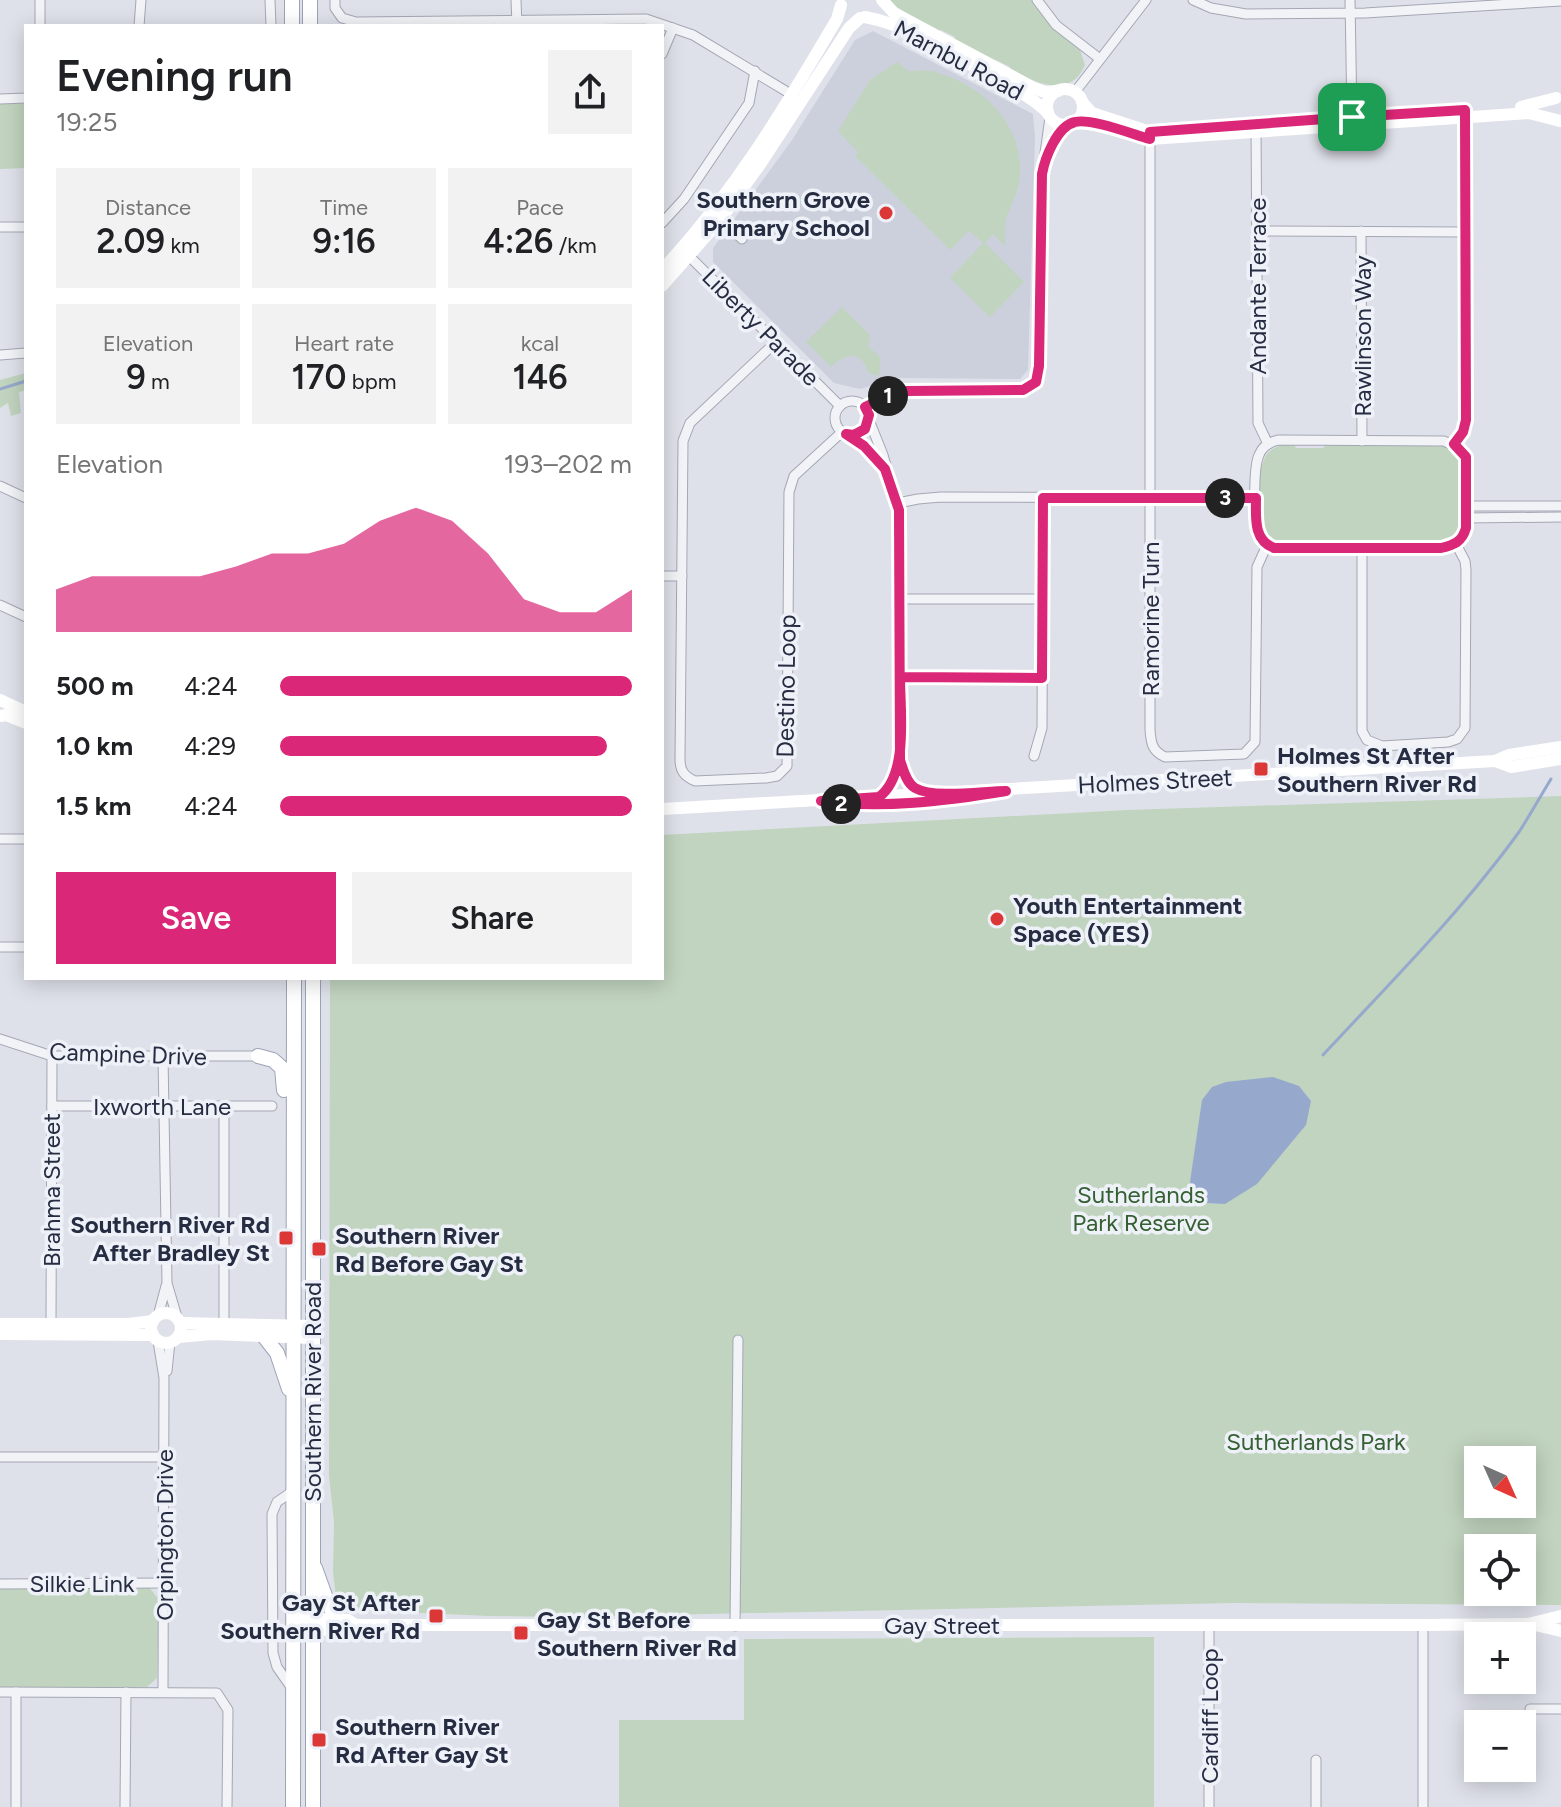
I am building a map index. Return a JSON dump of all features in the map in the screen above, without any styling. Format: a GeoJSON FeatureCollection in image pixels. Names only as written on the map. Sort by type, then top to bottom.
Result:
{"type":"FeatureCollection","features":[{"type":"Feature","properties":{"kind":"main road"},"geometry":{"type":"LineString","coordinates":[[292,0],[292,24]]}},
{"type":"Feature","properties":{"kind":"main road"},"geometry":{"type":"LineString","coordinates":[[310,0],[310,24]]}},
{"type":"Feature","properties":{"kind":"main road"},"geometry":{"type":"LineString","coordinates":[[664,283],[685,252],[717,216],[849,28],[876,9],[880,0]]}},
{"type":"Feature","properties":{"kind":"main road","name":"Marnbu Road"},"geometry":{"type":"LineString","coordinates":[[880,0],[894,13],[1034,88],[1045,92],[1058,91]]}},
{"type":"Feature","properties":{"kind":"main road"},"geometry":{"type":"LineString","coordinates":[[797,98],[837,19],[841,2]]}},
{"type":"Feature","properties":{"kind":"main road","name":"Marnbu Road"},"geometry":{"type":"LineString","coordinates":[[841,2],[850,16],[891,23],[1028,97],[1049,115]]}},
{"type":"Feature","properties":{"kind":"main road"},"geometry":{"type":"LineString","coordinates":[[1150,135],[1092,113],[1078,97],[1058,91],[1050,98],[1049,115],[1059,124],[1087,123],[1150,135],[1466,114],[1534,106],[1559,96]]}},
{"type":"Feature","properties":{"kind":"main road"},"geometry":{"type":"LineString","coordinates":[[1559,96],[1554,110],[1561,121]]}},
{"type":"Feature","properties":{"kind":"main road"},"geometry":{"type":"LineString","coordinates":[[1073,123],[1082,113],[1078,97]]}},
{"type":"Feature","properties":{"kind":"main road"},"geometry":{"type":"LineString","coordinates":[[1256,129],[1352,117],[1466,114],[1529,113],[1561,121]]}},
{"type":"Feature","properties":{"kind":"main road"},"geometry":{"type":"LineString","coordinates":[[664,268],[685,252]]}},
{"type":"Feature","properties":{"kind":"main road"},"geometry":{"type":"LineString","coordinates":[[0,700],[24,711]]}},
{"type":"Feature","properties":{"kind":"main road"},"geometry":{"type":"LineString","coordinates":[[0,707],[24,719]]}},
{"type":"Feature","properties":{"kind":"main road"},"geometry":{"type":"LineString","coordinates":[[0,716],[24,720]]}},
{"type":"Feature","properties":{"kind":"main road","name":"Holmes Street"},"geometry":{"type":"LineString","coordinates":[[664,809],[1495,761],[1509,755],[1561,747]]}},
{"type":"Feature","properties":{"kind":"main road","name":"Holmes Street"},"geometry":{"type":"LineString","coordinates":[[1495,761],[1511,767],[1561,759]]}},
{"type":"Feature","properties":{"kind":"main road","name":"Holmes Street"},"geometry":{"type":"LineString","coordinates":[[821,801],[853,806],[942,801],[1006,791]]}},
{"type":"Feature","properties":{"kind":"main road","name":"Southern River Road"},"geometry":{"type":"LineString","coordinates":[[293,1807],[294,980]]}},
{"type":"Feature","properties":{"kind":"main road","name":"Southern River Road"},"geometry":{"type":"LineString","coordinates":[[313,980],[313,1807]]}},
{"type":"Feature","properties":{"kind":"main road"},"geometry":{"type":"LineString","coordinates":[[258,1056],[273,1060],[282,1068],[284,1137],[293,1147]]}},
{"type":"Feature","properties":{"kind":"main road"},"geometry":{"type":"LineString","coordinates":[[0,1324],[128,1324],[168,1313],[178,1320],[312,1332]]}},
{"type":"Feature","properties":{"kind":"main road"},"geometry":{"type":"LineString","coordinates":[[155,1318],[165,1339]]}},
{"type":"Feature","properties":{"kind":"main road"},"geometry":{"type":"LineString","coordinates":[[165,1339],[178,1320]]}},
{"type":"Feature","properties":{"kind":"main road"},"geometry":{"type":"LineString","coordinates":[[0,1334],[165,1339],[201,1334],[263,1335],[293,1331]]}},
{"type":"Feature","properties":{"kind":"main road"},"geometry":{"type":"LineString","coordinates":[[263,1335],[277,1353],[293,1401]]}},
{"type":"Feature","properties":{"kind":"main road"},"geometry":{"type":"LineString","coordinates":[[312,1561],[337,1619]]}},
{"type":"Feature","properties":{"kind":"main road","name":"Gay Street"},"geometry":{"type":"LineString","coordinates":[[1536,1622],[1561,1616]]}},
{"type":"Feature","properties":{"kind":"main road","name":"Gay Street"},"geometry":{"type":"LineString","coordinates":[[294,1625],[337,1619],[356,1625]]}},
{"type":"Feature","properties":{"kind":"main road","name":"Gay Street"},"geometry":{"type":"LineString","coordinates":[[312,1624],[348,1628],[356,1625],[1464,1625]]}},
{"type":"Feature","properties":{"kind":"main road","name":"Gay Street"},"geometry":{"type":"LineString","coordinates":[[1536,1626],[1561,1631]]}},
{"type":"Feature","properties":{"kind":"street"},"geometry":{"type":"LineString","coordinates":[[40,0],[40,24]]}},
{"type":"Feature","properties":{"kind":"street"},"geometry":{"type":"LineString","coordinates":[[139,24],[141,0]]}},
{"type":"Feature","properties":{"kind":"street"},"geometry":{"type":"LineString","coordinates":[[270,0],[271,24]]}},
{"type":"Feature","properties":{"kind":"street"},"geometry":{"type":"LineString","coordinates":[[335,0],[335,8],[342,18],[356,22],[517,23],[646,19],[661,24]]}},
{"type":"Feature","properties":{"kind":"street"},"geometry":{"type":"LineString","coordinates":[[516,0],[517,23]]}},
{"type":"Feature","properties":{"kind":"street"},"geometry":{"type":"LineString","coordinates":[[1037,0],[1056,25],[1100,59]]}},
{"type":"Feature","properties":{"kind":"street"},"geometry":{"type":"LineString","coordinates":[[1078,97],[1100,59],[1146,0]]}},
{"type":"Feature","properties":{"kind":"street"},"geometry":{"type":"LineString","coordinates":[[1193,0],[1211,8],[1246,14],[1350,13],[1457,4],[1561,1]]}},
{"type":"Feature","properties":{"kind":"street"},"geometry":{"type":"LineString","coordinates":[[1350,0],[1352,117]]}},
{"type":"Feature","properties":{"kind":"street"},"geometry":{"type":"LineString","coordinates":[[664,25],[693,35],[797,98]]}},
{"type":"Feature","properties":{"kind":"street"},"geometry":{"type":"LineString","coordinates":[[664,49],[673,28]]}},
{"type":"Feature","properties":{"kind":"street"},"geometry":{"type":"LineString","coordinates":[[664,221],[684,199],[749,103],[755,71]]}},
{"type":"Feature","properties":{"kind":"street"},"geometry":{"type":"LineString","coordinates":[[0,99],[24,98]]}},
{"type":"Feature","properties":{"kind":"street"},"geometry":{"type":"LineString","coordinates":[[1454,444],[1463,432],[1466,420],[1466,114]]}},
{"type":"Feature","properties":{"kind":"street"},"geometry":{"type":"LineString","coordinates":[[885,469],[864,446],[844,433],[835,420],[840,406],[850,401],[865,407],[895,393],[1023,390],[1036,382],[1039,366],[1040,189],[1049,115]]}},
{"type":"Feature","properties":{"kind":"street"},"geometry":{"type":"LineString","coordinates":[[1044,160],[1062,130],[1073,123]]}},
{"type":"Feature","properties":{"kind":"street","name":"Andante Terrace"},"geometry":{"type":"LineString","coordinates":[[1256,129],[1258,423],[1268,444]]}},
{"type":"Feature","properties":{"kind":"street","name":"Ramorine Turn"},"geometry":{"type":"LineString","coordinates":[[1150,135],[1150,730],[1152,746],[1165,757],[1244,754],[1255,742],[1257,567],[1267,545]]}},
{"type":"Feature","properties":{"kind":"street"},"geometry":{"type":"LineString","coordinates":[[717,216],[742,239]]}},
{"type":"Feature","properties":{"kind":"street"},"geometry":{"type":"LineString","coordinates":[[0,227],[24,227]]}},
{"type":"Feature","properties":{"kind":"street"},"geometry":{"type":"LineString","coordinates":[[1256,231],[1465,232]]}},
{"type":"Feature","properties":{"kind":"street","name":"Rawlinson Way"},"geometry":{"type":"LineString","coordinates":[[1361,231],[1362,441]]}},
{"type":"Feature","properties":{"kind":"street","name":"Liberty Parade"},"geometry":{"type":"LineString","coordinates":[[685,252],[840,406]]}},
{"type":"Feature","properties":{"kind":"street","name":"Destino Loop"},"geometry":{"type":"LineString","coordinates":[[776,342],[690,423],[683,441],[680,759],[683,773],[695,781],[777,776],[787,766],[789,492],[794,476],[844,433]]}},
{"type":"Feature","properties":{"kind":"street"},"geometry":{"type":"LineString","coordinates":[[0,355],[24,353]]}},
{"type":"Feature","properties":{"kind":"street"},"geometry":{"type":"LineString","coordinates":[[865,407],[898,503],[900,760],[888,788],[879,797]]}},
{"type":"Feature","properties":{"kind":"street"},"geometry":{"type":"LineString","coordinates":[[844,433],[854,435],[862,432],[869,420]]}},
{"type":"Feature","properties":{"kind":"street"},"geometry":{"type":"LineString","coordinates":[[1278,440],[1444,441],[1454,444],[1466,457],[1464,535],[1456,544],[1441,548],[1274,548],[1267,545],[1258,531],[1256,498],[1258,458],[1268,444],[1278,440]]}},
{"type":"Feature","properties":{"kind":"street"},"geometry":{"type":"LineString","coordinates":[[0,486],[24,497]]}},
{"type":"Feature","properties":{"kind":"street"},"geometry":{"type":"LineString","coordinates":[[898,503],[941,497],[1256,498]]}},
{"type":"Feature","properties":{"kind":"street"},"geometry":{"type":"LineString","coordinates":[[1034,756],[1042,728],[1043,498]]}},
{"type":"Feature","properties":{"kind":"street"},"geometry":{"type":"LineString","coordinates":[[1466,506],[1561,506]]}},
{"type":"Feature","properties":{"kind":"street"},"geometry":{"type":"LineString","coordinates":[[1466,518],[1561,517]]}},
{"type":"Feature","properties":{"kind":"street"},"geometry":{"type":"LineString","coordinates":[[1362,548],[1362,731],[1367,740],[1382,746],[1448,742],[1457,739],[1465,728],[1466,570],[1456,544]]}},
{"type":"Feature","properties":{"kind":"street"},"geometry":{"type":"LineString","coordinates":[[664,576],[682,576]]}},
{"type":"Feature","properties":{"kind":"street"},"geometry":{"type":"LineString","coordinates":[[900,599],[1042,599]]}},
{"type":"Feature","properties":{"kind":"street"},"geometry":{"type":"LineString","coordinates":[[0,605],[24,616]]}},
{"type":"Feature","properties":{"kind":"street"},"geometry":{"type":"LineString","coordinates":[[900,677],[1042,678]]}},
{"type":"Feature","properties":{"kind":"street"},"geometry":{"type":"LineString","coordinates":[[900,760],[911,784],[931,793]]}},
{"type":"Feature","properties":{"kind":"street"},"geometry":{"type":"LineString","coordinates":[[0,839],[24,839]]}},
{"type":"Feature","properties":{"kind":"street"},"geometry":{"type":"LineString","coordinates":[[0,947],[24,947]]}},
{"type":"Feature","properties":{"kind":"street","name":"Campine Drive"},"geometry":{"type":"LineString","coordinates":[[0,1039],[52,1056],[258,1056]]}},
{"type":"Feature","properties":{"kind":"street","name":"Brahma Street"},"geometry":{"type":"LineString","coordinates":[[51,1323],[52,1056]]}},
{"type":"Feature","properties":{"kind":"street"},"geometry":{"type":"LineString","coordinates":[[163,1056],[167,1283],[178,1320]]}},
{"type":"Feature","properties":{"kind":"street"},"geometry":{"type":"LineString","coordinates":[[224,1105],[224,1325]]}},
{"type":"Feature","properties":{"kind":"street","name":"Ixworth Lane"},"geometry":{"type":"LineString","coordinates":[[52,1106],[272,1106]]}},
{"type":"Feature","properties":{"kind":"street"},"geometry":{"type":"LineString","coordinates":[[155,1318],[167,1283]]}},
{"type":"Feature","properties":{"kind":"street","name":"Orpington Drive"},"geometry":{"type":"LineString","coordinates":[[163,1692],[165,1339]]}},
{"type":"Feature","properties":{"kind":"street"},"geometry":{"type":"LineString","coordinates":[[735,1626],[738,1340]]}},
{"type":"Feature","properties":{"kind":"street"},"geometry":{"type":"LineString","coordinates":[[0,1457],[165,1457]]}},
{"type":"Feature","properties":{"kind":"street","name":"Southern River Road"},"geometry":{"type":"LineString","coordinates":[[293,1491],[273,1506],[272,1620],[274,1659],[293,1690]]}},
{"type":"Feature","properties":{"kind":"street","name":"Silkie Link"},"geometry":{"type":"LineString","coordinates":[[0,1584],[164,1583]]}},
{"type":"Feature","properties":{"kind":"street","name":"Cardiff Loop"},"geometry":{"type":"LineString","coordinates":[[1209,1625],[1209,1807]]}},
{"type":"Feature","properties":{"kind":"street"},"geometry":{"type":"LineString","coordinates":[[1423,1625],[1423,1807]]}},
{"type":"Feature","properties":{"kind":"street"},"geometry":{"type":"LineString","coordinates":[[0,1692],[217,1693],[226,1704],[227,1807]]}},
{"type":"Feature","properties":{"kind":"street"},"geometry":{"type":"LineString","coordinates":[[16,1692],[16,1807]]}},
{"type":"Feature","properties":{"kind":"street"},"geometry":{"type":"LineString","coordinates":[[125,1807],[126,1692]]}},
{"type":"Feature","properties":{"kind":"street"},"geometry":{"type":"LineString","coordinates":[[1530,1709],[1561,1709]]}},
{"type":"Feature","properties":{"kind":"street"},"geometry":{"type":"LineString","coordinates":[[1316,1760],[1316,1807]]}},
{"type":"Feature","properties":{"kind":"shaded area","name":"Southern Grove Primary School"},"geometry":{"type":"Polygon","coordinates":[[[873,31],[1033,114],[1035,137],[1028,370],[1020,379],[898,378],[860,389],[834,383],[713,262],[713,248],[792,140],[855,40],[873,31]]]}},
{"type":"Feature","properties":{"kind":"green space"},"geometry":{"type":"Polygon","coordinates":[[[885,0],[1032,0],[1057,32],[1080,50],[1085,65],[1070,82],[1061,85],[1040,83],[996,60],[994,62],[954,40],[955,37],[941,30],[938,32],[885,0]]]}},
{"type":"Feature","properties":{"kind":"green space"},"geometry":{"type":"Polygon","coordinates":[[[897,62],[908,71],[934,72],[971,87],[997,110],[1015,140],[1020,175],[1006,219],[1005,246],[993,234],[985,243],[1024,282],[990,317],[950,278],[983,243],[969,231],[950,250],[855,156],[858,152],[838,131],[870,80],[897,62]]]}},
{"type":"Feature","properties":{"kind":"green space"},"geometry":{"type":"Polygon","coordinates":[[[0,103],[24,104],[24,168],[0,169],[0,103]]]}},
{"type":"Feature","properties":{"kind":"green space"},"geometry":{"type":"Polygon","coordinates":[[[842,307],[870,335],[868,346],[881,358],[879,376],[869,373],[862,360],[854,356],[842,359],[831,367],[806,342],[842,307]]]}},
{"type":"Feature","properties":{"kind":"green space"},"geometry":{"type":"Polygon","coordinates":[[[24,374],[24,391],[19,392],[21,413],[11,416],[8,403],[0,408],[0,380],[24,374]]]}},
{"type":"Feature","properties":{"kind":"green space"},"geometry":{"type":"Polygon","coordinates":[[[1283,445],[1323,448],[1326,445],[1443,445],[1455,451],[1462,467],[1459,534],[1449,541],[1434,544],[1400,540],[1399,544],[1283,544],[1276,541],[1263,529],[1260,478],[1266,456],[1283,445]]]}},
{"type":"Feature","properties":{"kind":"green space","name":"Sutherlands Park Reserve"},"geometry":{"type":"Polygon","coordinates":[[[1561,796],[1561,1605],[1536,1605],[1536,1534],[1464,1534],[1464,1604],[1233,1603],[568,1617],[349,1610],[336,1597],[329,1476],[330,980],[664,980],[664,835],[1127,810],[1561,796]]]}},
{"type":"Feature","properties":{"kind":"green space"},"geometry":{"type":"Polygon","coordinates":[[[0,1587],[149,1587],[159,1600],[157,1678],[147,1687],[0,1687],[0,1587]]]}},
{"type":"Feature","properties":{"kind":"green space"},"geometry":{"type":"Polygon","coordinates":[[[1154,1637],[1154,1807],[619,1807],[619,1720],[744,1720],[744,1639],[1154,1637]]]}},
{"type":"Feature","properties":{"kind":"water"},"geometry":{"type":"Polygon","coordinates":[[[1273,1077],[1299,1086],[1311,1101],[1306,1125],[1257,1184],[1225,1204],[1206,1203],[1197,1196],[1190,1182],[1202,1100],[1212,1087],[1226,1082],[1273,1077]]]}},
{"type":"Feature","properties":{"kind":"waterway"},"geometry":{"type":"LineString","coordinates":[[0,389],[24,382]]}},
{"type":"Feature","properties":{"kind":"waterway"},"geometry":{"type":"LineString","coordinates":[[1323,1055],[1497,862],[1551,779]]}},
{"type":"Feature","properties":{"kind":"place","name":"Southern Grove Primary School"},"geometry":{"type":"Point","coordinates":[886,213]}},
{"type":"Feature","properties":{"kind":"place","name":"Holmes St After Southern River Rd"},"geometry":{"type":"Point","coordinates":[1261,769]}},
{"type":"Feature","properties":{"kind":"place","name":"Youth Entertainment Space (YES)"},"geometry":{"type":"Point","coordinates":[997,919]}},
{"type":"Feature","properties":{"kind":"place","name":"Southern River Rd After Bradley St"},"geometry":{"type":"Point","coordinates":[286,1238]}},
{"type":"Feature","properties":{"kind":"place","name":"Southern River Rd Before Gay St"},"geometry":{"type":"Point","coordinates":[319,1249]}},
{"type":"Feature","properties":{"kind":"place","name":"Gay St After Southern River Rd"},"geometry":{"type":"Point","coordinates":[436,1616]}},
{"type":"Feature","properties":{"kind":"place","name":"Gay St Before Southern River Rd"},"geometry":{"type":"Point","coordinates":[521,1633]}},
{"type":"Feature","properties":{"kind":"place","name":"Southern River Rd After Gay St"},"geometry":{"type":"Point","coordinates":[319,1740]}},
{"type":"Feature","properties":{"kind":"route"},"geometry":{"type":"LineString","coordinates":[[1352,117],[1150,132],[1150,139],[1087,123],[1075,122],[1062,130],[1044,160],[1040,189],[1039,366],[1036,382],[1023,390],[895,393],[865,407],[869,415],[868,425],[858,434],[846,434],[864,446],[885,469],[898,503],[900,760],[908,780],[916,789],[931,793],[1006,791],[942,801],[853,806],[821,801],[879,797],[885,793],[900,760],[900,677],[1042,678],[1043,498],[1256,498],[1260,537],[1274,548],[1441,548],[1456,544],[1461,539],[1466,528],[1466,457],[1454,444],[1463,432],[1466,420],[1465,110],[1352,117]]}},
{"type":"Feature","properties":{"kind":"park label","name":"Sutherlands Park"},"geometry":{"type":"Point","coordinates":[1316,1441]}}]}
